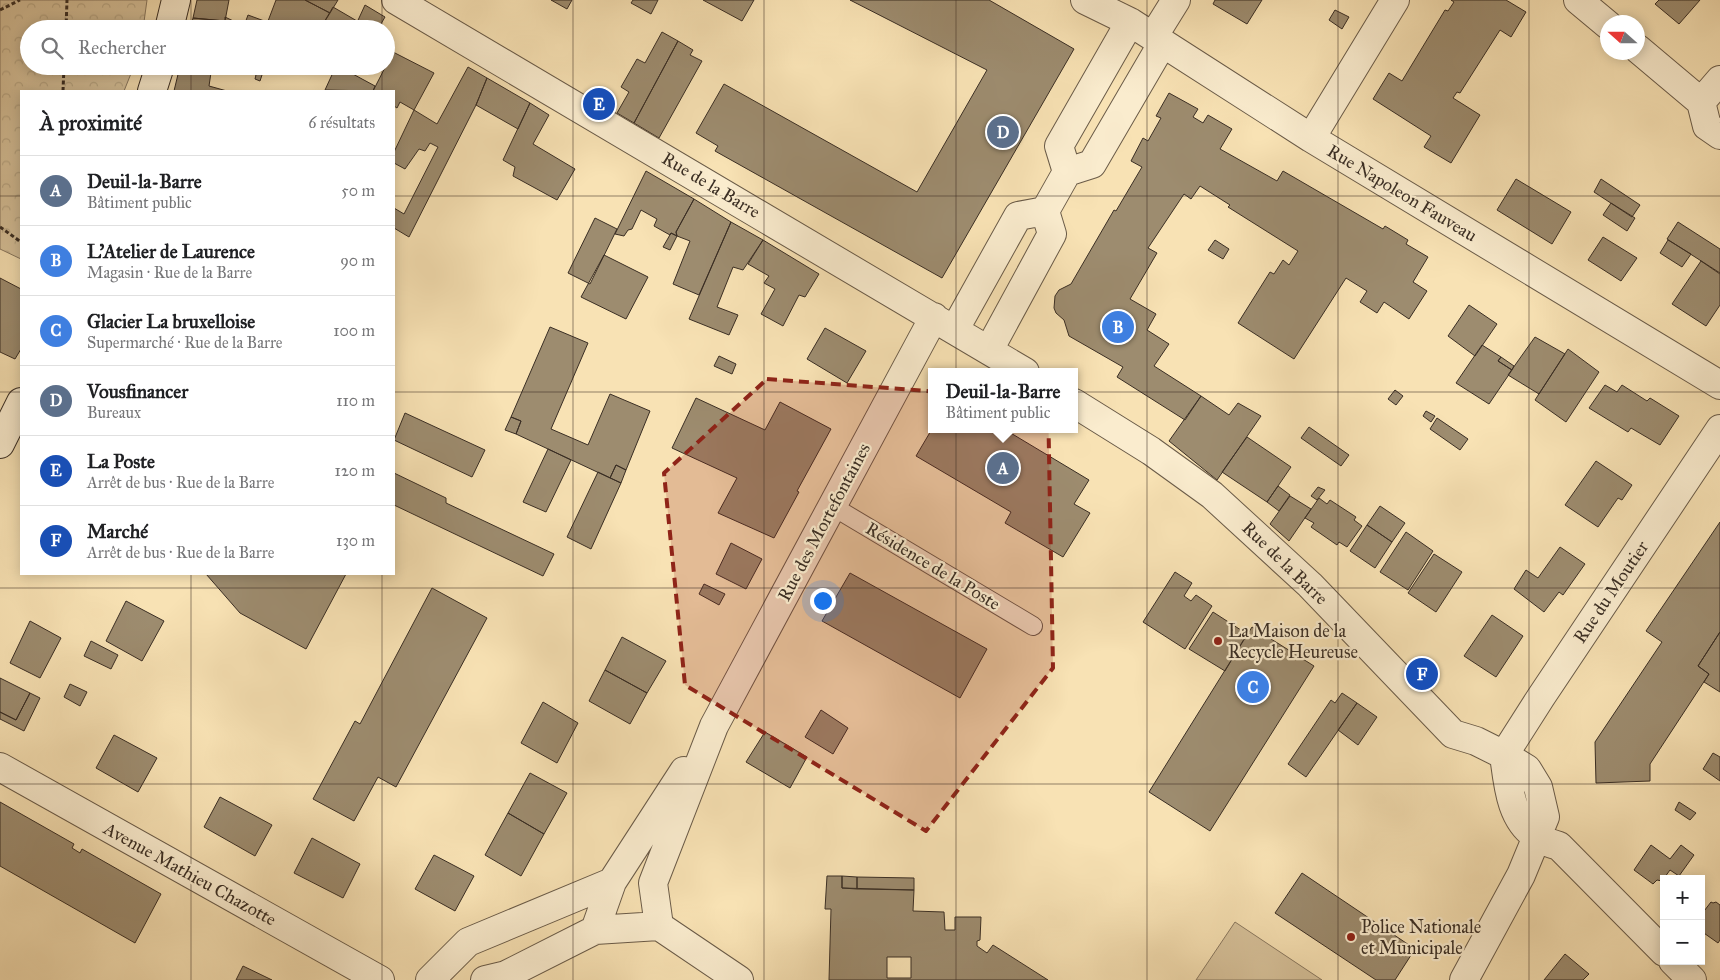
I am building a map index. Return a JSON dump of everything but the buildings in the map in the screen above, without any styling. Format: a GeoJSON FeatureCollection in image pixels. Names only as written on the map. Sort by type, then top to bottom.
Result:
{"type":"FeatureCollection","features":[{"type":"Feature","properties":{"kind":"street"},"geometry":{"type":"LineString","coordinates":[[171,20],[176,0]]}},
{"type":"Feature","properties":{"kind":"street","name":"Rue de la Barre"},"geometry":{"type":"LineString","coordinates":[[396,0],[426,8],[1018,368]]}},
{"type":"Feature","properties":{"kind":"street","name":"Rue Napoleon Fauveau"},"geometry":{"type":"LineString","coordinates":[[1085,0],[1130,22],[1311,138],[1720,385]]}},
{"type":"Feature","properties":{"kind":"street"},"geometry":{"type":"LineString","coordinates":[[989,350],[1052,234],[1045,211],[1067,172],[1092,164],[1158,40],[1176,0]]}},
{"type":"Feature","properties":{"kind":"street"},"geometry":{"type":"LineString","coordinates":[[1311,138],[1395,0]]}},
{"type":"Feature","properties":{"kind":"street"},"geometry":{"type":"LineString","coordinates":[[1578,0],[1600,18]]}},
{"type":"Feature","properties":{"kind":"street"},"geometry":{"type":"LineString","coordinates":[[1067,172],[1059,146],[1130,22]]}},
{"type":"Feature","properties":{"kind":"street"},"geometry":{"type":"LineString","coordinates":[[1645,55],[1701,102],[1707,126],[1720,135]]}},
{"type":"Feature","properties":{"kind":"street"},"geometry":{"type":"LineString","coordinates":[[152,90],[157,75]]}},
{"type":"Feature","properties":{"kind":"street"},"geometry":{"type":"LineString","coordinates":[[1701,102],[1720,80]]}},
{"type":"Feature","properties":{"kind":"street","name":"Rue des Mortefontaines"},"geometry":{"type":"LineString","coordinates":[[612,882],[714,726],[832,506],[944,323],[1018,216],[1045,211]]}},
{"type":"Feature","properties":{"kind":"street"},"geometry":{"type":"LineString","coordinates":[[0,444],[20,404]]}},
{"type":"Feature","properties":{"kind":"street","name":"Rue de la Barre"},"geometry":{"type":"LineString","coordinates":[[1078,405],[1151,451],[1212,495],[1310,585],[1453,734],[1476,741],[1527,769],[1538,787],[1545,816],[1538,838],[1521,875],[1464,980]]}},
{"type":"Feature","properties":{"kind":"street","name":"Rue du Moutier"},"geometry":{"type":"LineString","coordinates":[[1504,755],[1540,697],[1720,429]]}},
{"type":"Feature","properties":{"kind":"street","name":"Rue des Mortefontaines"},"geometry":{"type":"LineString","coordinates":[[659,926],[653,883],[714,726]]}},
{"type":"Feature","properties":{"kind":"street","name":"Avenue Mathieu Chazotte"},"geometry":{"type":"LineString","coordinates":[[0,768],[380,980]]}},
{"type":"Feature","properties":{"kind":"street"},"geometry":{"type":"LineString","coordinates":[[1538,838],[1559,846],[1660,948]]}},
{"type":"Feature","properties":{"kind":"street"},"geometry":{"type":"LineString","coordinates":[[595,930],[612,882]]}},
{"type":"Feature","properties":{"kind":"street"},"geometry":{"type":"LineString","coordinates":[[430,980],[468,942],[612,882]]}},
{"type":"Feature","properties":{"kind":"street"},"geometry":{"type":"LineString","coordinates":[[485,980],[506,975],[595,930],[659,926],[739,980]]}},
{"type":"Feature","properties":{"kind":"street"},"geometry":{"type":"LineString","coordinates":[[1677,965],[1692,980]]}},
{"type":"Feature","properties":{"kind":"lane","name":"Résidence de la Poste"},"geometry":{"type":"LineString","coordinates":[[832,506],[1033,626]]}},
{"type":"Feature","properties":{"kind":"path"},"geometry":{"type":"LineString","coordinates":[[0,10],[20,0]]}},
{"type":"Feature","properties":{"kind":"path"},"geometry":{"type":"LineString","coordinates":[[66,20],[67,0]]}},
{"type":"Feature","properties":{"kind":"path"},"geometry":{"type":"LineString","coordinates":[[64,75],[64,90]]}},
{"type":"Feature","properties":{"kind":"path"},"geometry":{"type":"LineString","coordinates":[[0,227],[20,241]]}},
{"type":"Feature","properties":{"kind":"highlighted area"},"geometry":{"type":"Polygon","coordinates":[[[767,379],[1048,400],[1053,668],[926,831],[685,685],[664,473],[767,379]]]}},
{"type":"Feature","properties":{"kind":"green space"},"geometry":{"type":"Polygon","coordinates":[[[0,0],[147,0],[144,20],[20,20],[20,75],[130,75],[124,90],[20,90],[20,259],[0,249],[0,0]]]}},
{"type":"Feature","properties":{"kind":"green space"},"geometry":{"type":"Polygon","coordinates":[[[1235,922],[1322,980],[1196,980],[1235,922]]]}},
{"type":"Feature","properties":{"kind":"place","name":"La Poste"},"geometry":{"type":"Point","coordinates":[599,104]}},
{"type":"Feature","properties":{"kind":"place","name":"Vousfinancer"},"geometry":{"type":"Point","coordinates":[1003,132]}},
{"type":"Feature","properties":{"kind":"place","name":"L'Atelier de Laurence"},"geometry":{"type":"Point","coordinates":[1118,327]}},
{"type":"Feature","properties":{"kind":"place","name":"Deuil-la-Barre"},"geometry":{"type":"Point","coordinates":[1003,468]}},
{"type":"Feature","properties":{"kind":"place","name":"La Maison de la Recycle Heureuse"},"geometry":{"type":"Point","coordinates":[1218,641]}},
{"type":"Feature","properties":{"kind":"place","name":"Marché"},"geometry":{"type":"Point","coordinates":[1422,674]}},
{"type":"Feature","properties":{"kind":"place","name":"Glacier La bruxelloise"},"geometry":{"type":"Point","coordinates":[1253,687]}},
{"type":"Feature","properties":{"kind":"place","name":"Police Nationale et Municipale"},"geometry":{"type":"Point","coordinates":[1351,937]}}]}
